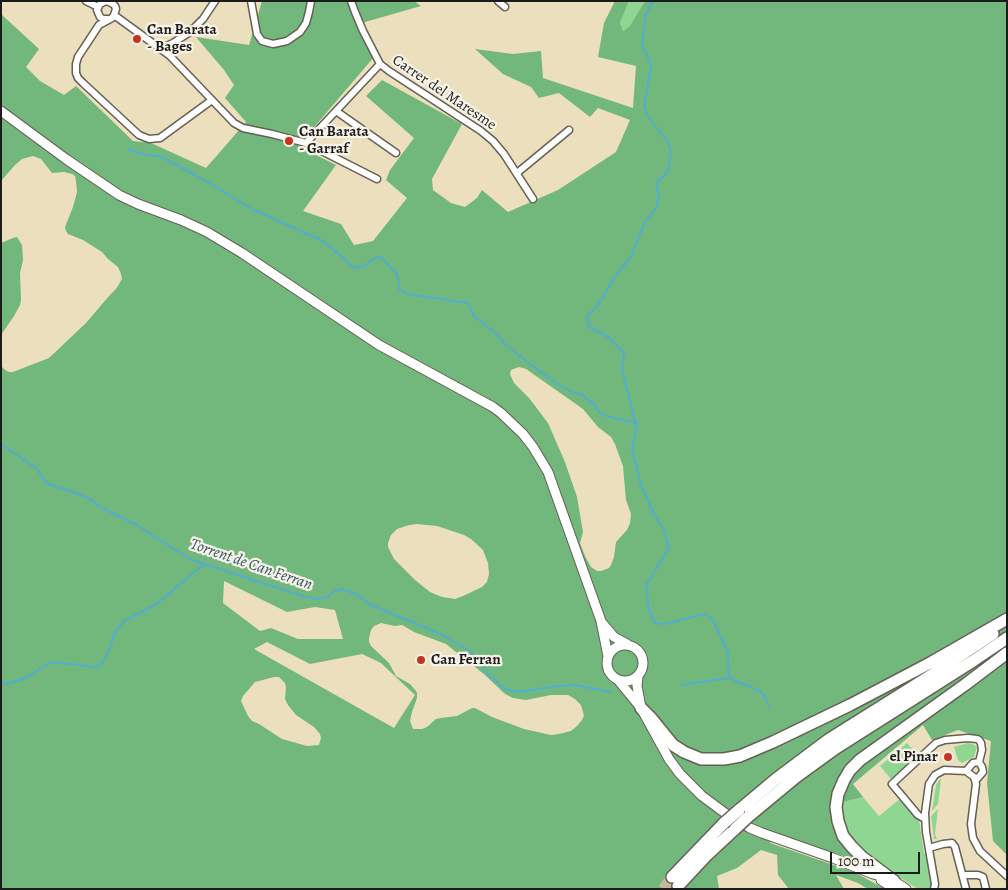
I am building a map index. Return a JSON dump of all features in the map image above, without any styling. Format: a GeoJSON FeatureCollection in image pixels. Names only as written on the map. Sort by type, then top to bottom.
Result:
{"type":"FeatureCollection","features":[{"type":"Feature","properties":{"kind":"highway"},"geometry":{"type":"LineString","coordinates":[[641,708],[673,745],[684,752],[701,759],[724,759],[740,756],[850,705],[930,663],[1007,619]]}},
{"type":"Feature","properties":{"kind":"highway"},"geometry":{"type":"LineString","coordinates":[[675,881],[706,856],[730,826],[776,779],[821,745],[1007,624]]}},
{"type":"Feature","properties":{"kind":"highway"},"geometry":{"type":"LineString","coordinates":[[744,813],[836,748],[973,662],[1007,638]]}},
{"type":"Feature","properties":{"kind":"highway"},"geometry":{"type":"LineString","coordinates":[[894,885],[862,857],[843,836],[836,807],[838,794],[844,780],[850,770],[860,760],[1007,653]]}},
{"type":"Feature","properties":{"kind":"main road"},"geometry":{"type":"LineString","coordinates":[[1,111],[114,192],[207,232],[242,253],[379,345],[501,413],[523,434],[533,447],[551,481],[601,621],[608,656]]}},
{"type":"Feature","properties":{"kind":"main road"},"geometry":{"type":"LineString","coordinates":[[601,621],[614,636],[637,649],[642,656],[643,666],[638,676],[637,686],[641,708]]}},
{"type":"Feature","properties":{"kind":"main road"},"geometry":{"type":"LineString","coordinates":[[628,644],[619,645],[612,650],[606,662],[607,669],[641,708],[669,759],[681,775],[702,796],[750,828],[833,858],[906,889]]}},
{"type":"Feature","properties":{"kind":"main road"},"geometry":{"type":"LineString","coordinates":[[618,680],[628,681],[638,676]]}},
{"type":"Feature","properties":{"kind":"street"},"geometry":{"type":"LineString","coordinates":[[86,1],[98,7]]}},
{"type":"Feature","properties":{"kind":"street"},"geometry":{"type":"LineString","coordinates":[[160,49],[190,32],[216,1]]}},
{"type":"Feature","properties":{"kind":"street"},"geometry":{"type":"LineString","coordinates":[[251,1],[257,34],[262,41],[273,44],[287,41],[300,32],[306,23],[310,1]]}},
{"type":"Feature","properties":{"kind":"street","name":"Carrer del Maresme"},"geometry":{"type":"LineString","coordinates":[[351,1],[362,30],[380,64],[481,131],[493,141],[504,154],[533,199]]}},
{"type":"Feature","properties":{"kind":"street"},"geometry":{"type":"LineString","coordinates":[[498,1],[505,7]]}},
{"type":"Feature","properties":{"kind":"street"},"geometry":{"type":"LineString","coordinates":[[98,7],[100,4],[110,2],[116,9],[112,17],[101,22],[94,31],[78,57],[76,72],[78,78],[139,135],[149,139],[160,138],[212,100]]}},
{"type":"Feature","properties":{"kind":"street"},"geometry":{"type":"LineString","coordinates":[[98,7],[97,10],[103,19],[112,17],[169,54],[234,123],[243,128],[306,143],[376,179]]}},
{"type":"Feature","properties":{"kind":"street"},"geometry":{"type":"LineString","coordinates":[[306,143],[380,64]]}},
{"type":"Feature","properties":{"kind":"street"},"geometry":{"type":"LineString","coordinates":[[336,111],[396,153]]}},
{"type":"Feature","properties":{"kind":"street"},"geometry":{"type":"LineString","coordinates":[[517,173],[569,130]]}},
{"type":"Feature","properties":{"kind":"street"},"geometry":{"type":"LineString","coordinates":[[925,819],[918,816],[892,784],[936,743],[945,740],[972,738],[979,740],[982,750],[979,762],[983,772],[976,780]]}},
{"type":"Feature","properties":{"kind":"street"},"geometry":{"type":"LineString","coordinates":[[966,772],[973,763],[979,762]]}},
{"type":"Feature","properties":{"kind":"street"},"geometry":{"type":"LineString","coordinates":[[939,889],[929,848],[925,819],[928,787],[933,778],[944,770],[966,772],[972,774],[976,780],[971,824],[973,838],[980,851],[1007,876]]}},
{"type":"Feature","properties":{"kind":"street"},"geometry":{"type":"LineString","coordinates":[[929,848],[952,843],[955,847],[966,889]]}},
{"type":"Feature","properties":{"kind":"street"},"geometry":{"type":"LineString","coordinates":[[934,870],[934,889]]}},
{"type":"Feature","properties":{"kind":"street"},"geometry":{"type":"LineString","coordinates":[[963,876],[978,875],[983,877],[986,889]]}},
{"type":"Feature","properties":{"kind":"green space"},"geometry":{"type":"Polygon","coordinates":[[[262,1],[414,1],[421,6],[358,24],[374,57],[298,146],[336,165],[303,211],[341,224],[354,245],[373,241],[407,198],[386,180],[390,170],[414,138],[366,96],[382,80],[462,124],[432,179],[433,190],[451,203],[465,207],[477,198],[482,190],[508,212],[558,190],[616,152],[630,120],[598,108],[590,117],[559,93],[539,98],[531,87],[503,74],[475,49],[513,54],[541,51],[543,78],[633,108],[636,66],[598,57],[604,23],[615,1],[629,1],[620,23],[623,31],[629,27],[645,1],[1007,1],[1007,855],[993,841],[987,783],[991,741],[958,730],[932,740],[923,725],[853,784],[863,797],[840,803],[851,764],[834,811],[864,863],[779,834],[770,843],[854,872],[885,889],[868,889],[836,875],[844,889],[789,889],[778,875],[777,855],[761,850],[737,868],[717,876],[719,889],[1,889],[1,366],[9,372],[13,372],[49,358],[86,323],[116,289],[122,279],[118,267],[102,252],[83,240],[68,234],[66,231],[65,227],[77,192],[75,176],[64,172],[52,173],[41,159],[33,156],[22,159],[1,181],[1,14],[39,49],[26,67],[40,81],[64,95],[76,86],[133,141],[151,143],[206,168],[246,122],[225,98],[234,85],[196,37],[249,45],[262,1]],[[519,367],[511,370],[510,374],[514,383],[529,398],[548,423],[565,462],[577,497],[583,532],[580,543],[585,556],[591,567],[597,571],[609,568],[614,557],[616,542],[627,530],[631,514],[626,500],[623,466],[615,444],[611,437],[598,427],[583,409],[526,369],[519,367]],[[417,524],[397,529],[391,535],[388,543],[394,559],[430,592],[442,597],[455,599],[482,587],[487,582],[489,574],[488,563],[483,550],[471,539],[437,526],[417,524]],[[224,581],[223,603],[260,631],[271,628],[298,639],[343,639],[335,610],[315,607],[287,612],[224,581]],[[381,623],[374,626],[369,638],[371,646],[389,663],[396,676],[410,684],[417,693],[410,721],[413,729],[422,729],[436,719],[457,716],[472,708],[524,729],[551,735],[571,731],[584,716],[581,705],[568,695],[551,695],[526,700],[513,698],[505,694],[485,675],[446,644],[414,632],[402,625],[395,626],[381,623]],[[267,642],[254,649],[394,728],[415,695],[381,663],[362,654],[310,664],[267,642]],[[279,677],[255,682],[241,701],[252,721],[282,739],[307,746],[319,745],[320,734],[314,727],[296,715],[288,705],[285,699],[285,683],[279,677]]]}},
{"type":"Feature","properties":{"kind":"green space"},"geometry":{"type":"Polygon","coordinates":[[[629,1],[645,1],[629,27],[623,31],[620,23],[629,1]]]}},
{"type":"Feature","properties":{"kind":"green space"},"geometry":{"type":"Polygon","coordinates":[[[17,237],[22,245],[23,260],[20,273],[21,300],[14,316],[1,335],[1,243],[17,237]]]}},
{"type":"Feature","properties":{"kind":"green space"},"geometry":{"type":"Polygon","coordinates":[[[907,743],[918,756],[891,779],[880,766],[907,743]]]}},
{"type":"Feature","properties":{"kind":"green space"},"geometry":{"type":"Polygon","coordinates":[[[968,743],[977,747],[974,757],[962,763],[958,760],[954,747],[968,743]]]}},
{"type":"Feature","properties":{"kind":"green space"},"geometry":{"type":"Polygon","coordinates":[[[941,779],[938,804],[932,811],[936,785],[941,779]]]}},
{"type":"Feature","properties":{"kind":"green space"},"geometry":{"type":"Polygon","coordinates":[[[863,797],[879,816],[901,798],[919,820],[924,853],[927,852],[932,877],[932,889],[918,889],[866,856],[849,838],[843,824],[840,803],[863,797]]]}},
{"type":"Feature","properties":{"kind":"green space"},"geometry":{"type":"Polygon","coordinates":[[[938,809],[935,834],[937,839],[934,839],[931,816],[938,809]]]}},
{"type":"Feature","properties":{"kind":"waterway","name":"Torrent de Can Ferran"},"geometry":{"type":"LineString","coordinates":[[653,1],[646,15],[642,45],[651,65],[644,106],[648,117],[668,142],[671,151],[668,172],[656,183],[659,196],[657,207],[645,222],[631,257],[616,275],[598,305],[587,316],[589,327],[608,337],[624,353],[622,369],[637,425],[632,449],[641,485],[654,514],[664,530],[669,548],[646,585],[649,610],[655,623],[665,624],[705,614],[712,618],[728,653],[729,678],[760,691],[769,706]]}},
{"type":"Feature","properties":{"kind":"waterway"},"geometry":{"type":"LineString","coordinates":[[128,149],[142,154],[159,156],[201,178],[250,208],[323,241],[355,268],[364,266],[377,257],[382,258],[396,273],[399,289],[407,294],[468,303],[473,315],[494,332],[508,347],[553,381],[572,392],[583,395],[590,402],[593,402],[598,411],[606,416],[636,423]]}},
{"type":"Feature","properties":{"kind":"waterway","name":"Torrent de Can Ferran"},"geometry":{"type":"LineString","coordinates":[[1,444],[37,469],[44,480],[50,485],[90,499],[102,508],[137,525],[192,560],[306,597],[318,599],[327,597],[341,589],[356,594],[371,605],[441,634],[471,652],[488,674],[505,689],[517,692],[575,685],[611,692]]}},
{"type":"Feature","properties":{"kind":"waterway"},"geometry":{"type":"LineString","coordinates":[[1,683],[7,684],[28,677],[47,664],[54,662],[95,667],[101,665],[109,651],[115,632],[124,621],[155,605],[204,564]]}},
{"type":"Feature","properties":{"kind":"waterway"},"geometry":{"type":"LineString","coordinates":[[681,685],[728,678]]}},
{"type":"Feature","properties":{"kind":"tunnel"},"geometry":{"type":"LineString","coordinates":[[663,889],[672,877]]}},
{"type":"Feature","properties":{"kind":"place","name":"Can Barata - Bages"},"geometry":{"type":"Point","coordinates":[137,39]}},
{"type":"Feature","properties":{"kind":"place","name":"Can Barata - Garraf"},"geometry":{"type":"Point","coordinates":[289,141]}},
{"type":"Feature","properties":{"kind":"place","name":"Can Ferran"},"geometry":{"type":"Point","coordinates":[421,660]}},
{"type":"Feature","properties":{"kind":"place","name":"el Pinar"},"geometry":{"type":"Point","coordinates":[948,757]}}]}
